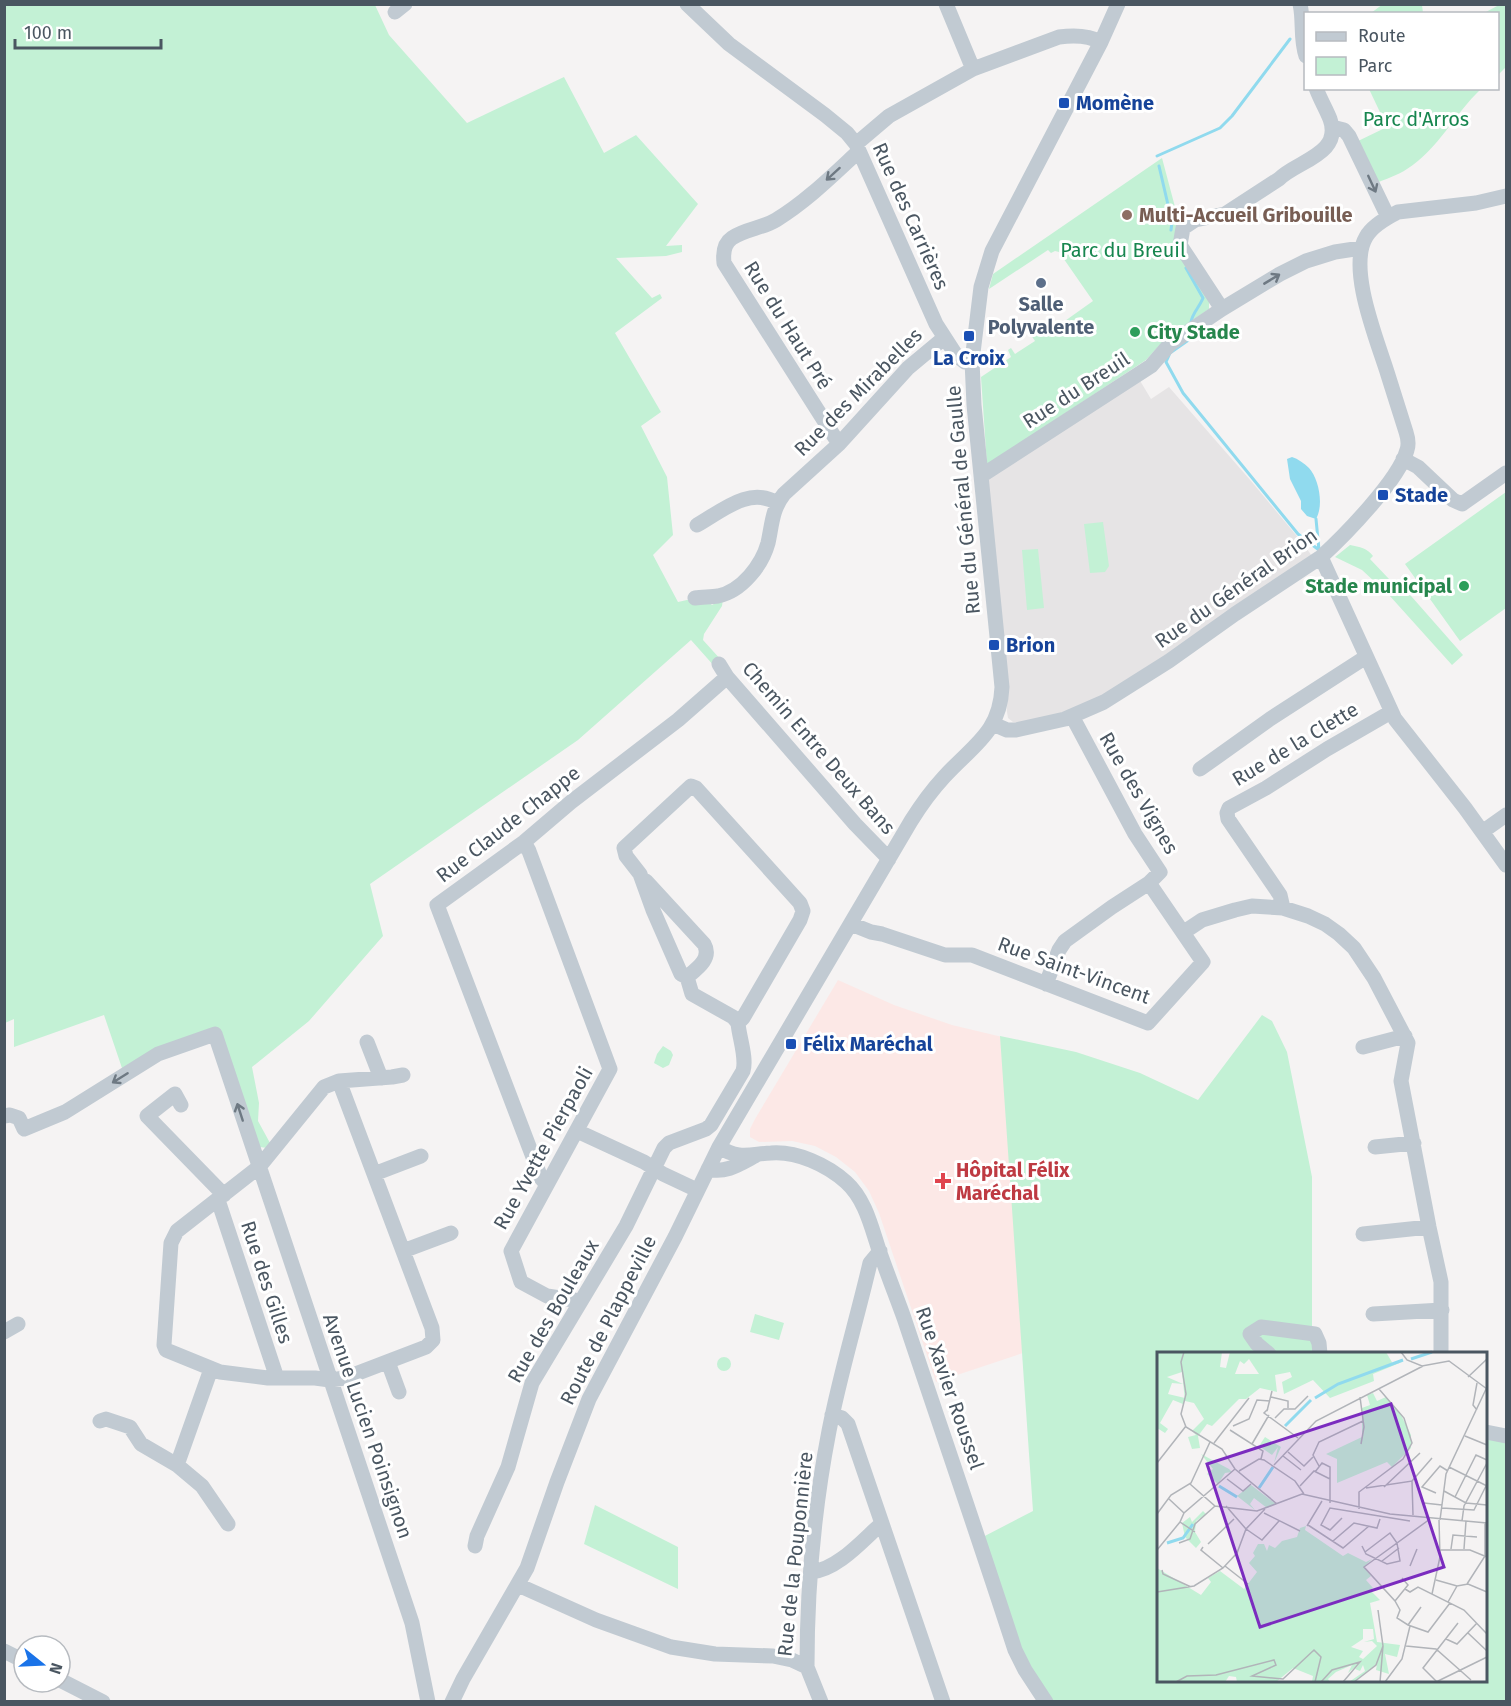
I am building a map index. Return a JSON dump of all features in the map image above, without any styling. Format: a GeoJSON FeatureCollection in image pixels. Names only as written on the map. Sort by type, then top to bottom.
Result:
{"type":"FeatureCollection","features":[{"type":"Feature","properties":{"kind":"street","name":"Rue des Carrières"},"geometry":{"type":"LineString","coordinates":[[687,4],[729,44],[847,133],[858,147],[936,324],[956,355],[965,362],[972,361]]}},
{"type":"Feature","properties":{"kind":"street"},"geometry":{"type":"LineString","coordinates":[[946,4],[973,69]]}},
{"type":"Feature","properties":{"kind":"street","name":"Rue du Général de Gaulle"},"geometry":{"type":"LineString","coordinates":[[824,969],[922,803],[985,735],[999,712],[1002,687],[972,361],[981,287],[992,251],[1101,42],[1118,4]]}},
{"type":"Feature","properties":{"kind":"street"},"geometry":{"type":"LineString","coordinates":[[1300,4],[1304,49]]}},
{"type":"Feature","properties":{"kind":"street","name":"Rue du Haut Pré"},"geometry":{"type":"LineString","coordinates":[[839,444],[724,263],[723,253],[726,244],[732,238],[774,221],[807,198],[889,116],[973,69],[1059,37],[1072,35],[1093,38],[1101,42]]}},
{"type":"Feature","properties":{"kind":"street"},"geometry":{"type":"LineString","coordinates":[[1222,309],[1180,245],[1183,228],[1195,220],[1225,214],[1279,179],[1285,172],[1322,152],[1330,140],[1332,127],[1317,90]]}},
{"type":"Feature","properties":{"kind":"street"},"geometry":{"type":"LineString","coordinates":[[1332,127],[1344,130],[1348,136],[1388,217]]}},
{"type":"Feature","properties":{"kind":"street"},"geometry":{"type":"LineString","coordinates":[[1506,196],[1476,203],[1398,213],[1388,217],[1366,237],[1361,249],[1360,265],[1364,302],[1408,441],[1404,459],[1418,466],[1453,500],[1462,504],[1506,473]]}},
{"type":"Feature","properties":{"kind":"street","name":"Rue du Breuil"},"geometry":{"type":"LineString","coordinates":[[981,476],[1150,366],[1170,344],[1280,274],[1306,261],[1335,252],[1361,249]]}},
{"type":"Feature","properties":{"kind":"street","name":"Rue des Mirabelles"},"geometry":{"type":"LineString","coordinates":[[694,598],[718,596],[729,592],[755,570],[767,544],[777,502],[839,444],[908,368],[944,338]]}},
{"type":"Feature","properties":{"kind":"street","name":"Rue du Général Brion"},"geometry":{"type":"LineString","coordinates":[[993,724],[1007,730],[1016,730],[1072,716],[1104,702],[1131,686],[1321,557],[1386,486],[1404,459]]}},
{"type":"Feature","properties":{"kind":"street"},"geometry":{"type":"LineString","coordinates":[[697,525],[745,498],[762,496],[777,502]]}},
{"type":"Feature","properties":{"kind":"street"},"geometry":{"type":"LineString","coordinates":[[1321,557],[1390,712],[1506,865]]}},
{"type":"Feature","properties":{"kind":"street"},"geometry":{"type":"LineString","coordinates":[[1200,769],[1270,718],[1366,657]]}},
{"type":"Feature","properties":{"kind":"street","name":"Rue Claude Chappe"},"geometry":{"type":"LineString","coordinates":[[546,1184],[541,1178],[507,1092],[436,905],[524,842],[571,802],[678,720],[723,671]]}},
{"type":"Feature","properties":{"kind":"street","name":"Chemin Entre Deux Bans"},"geometry":{"type":"LineString","coordinates":[[723,671],[855,824],[889,859]]}},
{"type":"Feature","properties":{"kind":"street","name":"Rue de la Clette"},"geometry":{"type":"LineString","coordinates":[[1283,908],[1280,895],[1228,819],[1229,808],[1390,712]]}},
{"type":"Feature","properties":{"kind":"street","name":"Rue des Vignes"},"geometry":{"type":"LineString","coordinates":[[1046,984],[1059,950],[1065,941],[1160,872],[1135,834],[1072,716]]}},
{"type":"Feature","properties":{"kind":"street"},"geometry":{"type":"LineString","coordinates":[[640,874],[653,910],[681,974],[687,977],[692,994],[733,1017],[738,1023],[800,920],[803,911],[800,903],[694,786],[688,787],[624,848],[626,856],[640,874],[708,950],[707,957],[687,977]]}},
{"type":"Feature","properties":{"kind":"street"},"geometry":{"type":"LineString","coordinates":[[1482,832],[1506,815]]}},
{"type":"Feature","properties":{"kind":"street","name":"Rue Yvette Pierpaoli"},"geometry":{"type":"LineString","coordinates":[[524,842],[610,1069],[511,1251],[521,1282],[547,1296],[580,1301]]}},
{"type":"Feature","properties":{"kind":"street","name":"Rue Saint-Vincent"},"geometry":{"type":"LineString","coordinates":[[851,924],[871,933],[882,934],[945,955],[972,955],[1148,1023],[1203,962],[1149,882]]}},
{"type":"Feature","properties":{"kind":"street"},"geometry":{"type":"LineString","coordinates":[[1184,932],[1202,920],[1251,906],[1283,908],[1308,916],[1339,934],[1354,948],[1374,978],[1405,1036],[1408,1047],[1401,1081],[1441,1282],[1441,1352]]}},
{"type":"Feature","properties":{"kind":"street","name":"Route de Plappeville"},"geometry":{"type":"LineString","coordinates":[[452,1701],[518,1585],[534,1550],[556,1482],[589,1399],[675,1237],[719,1147],[824,969]]}},
{"type":"Feature","properties":{"kind":"street","name":"Rue des Bouleaux"},"geometry":{"type":"LineString","coordinates":[[474,1546],[508,1467],[532,1383],[626,1226],[664,1148],[669,1143],[711,1125],[743,1071],[745,1062],[738,1023]]}},
{"type":"Feature","properties":{"kind":"street","name":"Avenue Lucien Poinsignon"},"geometry":{"type":"LineString","coordinates":[[4,1116],[19,1118],[24,1129],[83,1102],[158,1054],[214,1034],[412,1623],[428,1701]]}},
{"type":"Feature","properties":{"kind":"street"},"geometry":{"type":"LineString","coordinates":[[1363,1047],[1405,1036]]}},
{"type":"Feature","properties":{"kind":"street"},"geometry":{"type":"LineString","coordinates":[[367,1042],[381,1078]]}},
{"type":"Feature","properties":{"kind":"street"},"geometry":{"type":"LineString","coordinates":[[339,1080],[432,1328],[433,1340],[426,1347],[345,1378],[330,1380],[268,1378],[220,1372],[166,1350],[164,1345],[171,1244],[177,1231],[259,1167],[324,1087],[339,1080],[403,1075]]}},
{"type":"Feature","properties":{"kind":"street"},"geometry":{"type":"LineString","coordinates":[[181,1105],[175,1094],[147,1116],[221,1197]]}},
{"type":"Feature","properties":{"kind":"street"},"geometry":{"type":"LineString","coordinates":[[577,1131],[697,1190]]}},
{"type":"Feature","properties":{"kind":"street"},"geometry":{"type":"LineString","coordinates":[[1375,1147],[1414,1143]]}},
{"type":"Feature","properties":{"kind":"street","name":"Rue Xavier Roussel"},"geometry":{"type":"LineString","coordinates":[[719,1147],[733,1154],[755,1156],[772,1153],[810,1160],[847,1182],[858,1196],[869,1218],[892,1283],[1015,1650],[1025,1670],[1046,1701]]}},
{"type":"Feature","properties":{"kind":"street"},"geometry":{"type":"LineString","coordinates":[[374,1174],[421,1156]]}},
{"type":"Feature","properties":{"kind":"street","name":"Rue Xavier Roussel"},"geometry":{"type":"LineString","coordinates":[[708,1169],[721,1171],[755,1156]]}},
{"type":"Feature","properties":{"kind":"street","name":"Rue des Gilles"},"geometry":{"type":"LineString","coordinates":[[221,1197],[277,1378]]}},
{"type":"Feature","properties":{"kind":"street"},"geometry":{"type":"LineString","coordinates":[[1363,1234],[1429,1227]]}},
{"type":"Feature","properties":{"kind":"street"},"geometry":{"type":"LineString","coordinates":[[403,1251],[451,1233]]}},
{"type":"Feature","properties":{"kind":"street","name":"Rue de la Pouponnière"},"geometry":{"type":"LineString","coordinates":[[518,1585],[596,1620],[665,1645],[715,1654],[773,1656],[792,1660],[807,1667],[811,1572],[832,1414],[870,1263],[880,1251]]}},
{"type":"Feature","properties":{"kind":"street"},"geometry":{"type":"LineString","coordinates":[[863,1292],[882,1284],[892,1283]]}},
{"type":"Feature","properties":{"kind":"street"},"geometry":{"type":"LineString","coordinates":[[1373,1314],[1442,1310]]}},
{"type":"Feature","properties":{"kind":"street"},"geometry":{"type":"LineString","coordinates":[[4,1332],[18,1324]]}},
{"type":"Feature","properties":{"kind":"street"},"geometry":{"type":"LineString","coordinates":[[1263,1348],[1250,1334],[1261,1327],[1315,1334],[1320,1352]]}},
{"type":"Feature","properties":{"kind":"street"},"geometry":{"type":"LineString","coordinates":[[387,1362],[399,1392]]}},
{"type":"Feature","properties":{"kind":"street"},"geometry":{"type":"LineString","coordinates":[[177,1465],[211,1368]]}},
{"type":"Feature","properties":{"kind":"street"},"geometry":{"type":"LineString","coordinates":[[832,1414],[842,1418],[848,1424],[943,1701]]}},
{"type":"Feature","properties":{"kind":"street"},"geometry":{"type":"LineString","coordinates":[[100,1421],[106,1419],[130,1426],[141,1444],[177,1465],[201,1486],[228,1524]]}},
{"type":"Feature","properties":{"kind":"street"},"geometry":{"type":"LineString","coordinates":[[829,1432],[852,1439]]}},
{"type":"Feature","properties":{"kind":"street"},"geometry":{"type":"LineString","coordinates":[[1487,1432],[1506,1436]]}},
{"type":"Feature","properties":{"kind":"street"},"geometry":{"type":"LineString","coordinates":[[811,1572],[832,1566],[881,1524]]}},
{"type":"Feature","properties":{"kind":"street"},"geometry":{"type":"LineString","coordinates":[[807,1667],[821,1701]]}},
{"type":"Feature","properties":{"kind":"street"},"geometry":{"type":"LineString","coordinates":[[72,1686],[104,1701]]}},
{"type":"Feature","properties":{"kind":"shaded area"},"geometry":{"type":"Polygon","coordinates":[[[1139,379],[1151,399],[1169,387],[1251,481],[1312,556],[1166,659],[1108,694],[1044,719],[1013,722],[1008,718],[1007,712],[986,478],[1139,379]]]}},
{"type":"Feature","properties":{"kind":"shaded area","name":"Hôpital Félix Maréchal"},"geometry":{"type":"Polygon","coordinates":[[[838,980],[894,1005],[952,1025],[1019,1041],[1032,1350],[936,1382],[879,1213],[869,1191],[855,1172],[836,1157],[815,1146],[792,1141],[759,1142],[750,1137],[750,1129],[755,1119],[838,980]]]}},
{"type":"Feature","properties":{"kind":"green space"},"geometry":{"type":"Polygon","coordinates":[[[1383,4],[1422,5],[1423,12],[1372,12],[1383,4]]]}},
{"type":"Feature","properties":{"kind":"green space"},"geometry":{"type":"Polygon","coordinates":[[[5,5],[375,5],[389,35],[467,123],[564,77],[604,153],[636,135],[698,204],[666,246],[682,245],[682,252],[666,256],[616,258],[652,298],[660,294],[662,298],[615,333],[661,412],[641,426],[667,477],[673,535],[653,555],[678,602],[700,599],[712,605],[723,599],[722,606],[704,634],[703,640],[722,661],[715,667],[691,640],[578,740],[370,884],[383,936],[309,1021],[252,1067],[259,1103],[258,1121],[270,1143],[267,1148],[260,1147],[214,1034],[123,1071],[104,1015],[14,1047],[14,1019],[5,1023],[5,5]]]}},
{"type":"Feature","properties":{"kind":"green space","name":"Parc d'Arros"},"geometry":{"type":"Polygon","coordinates":[[[1499,5],[1506,5],[1506,67],[1499,74],[1499,12],[1486,12],[1499,5]]]}},
{"type":"Feature","properties":{"kind":"green space","name":"Parc d'Arros"},"geometry":{"type":"Polygon","coordinates":[[[1369,90],[1480,90],[1418,161],[1400,173],[1376,183],[1356,142],[1387,127],[1369,90]]]}},
{"type":"Feature","properties":{"kind":"green space","name":"Parc du Breuil"},"geometry":{"type":"Polygon","coordinates":[[[1162,158],[1179,222],[1209,299],[1209,309],[1165,339],[1146,360],[987,465],[981,377],[1011,357],[1008,350],[1011,348],[1015,354],[1035,341],[1031,335],[1048,333],[1093,301],[1059,252],[1051,253],[1048,250],[989,289],[993,274],[1162,158]]]}},
{"type":"Feature","properties":{"kind":"green space","name":"Stade municipal"},"geometry":{"type":"Polygon","coordinates":[[[1506,492],[1506,608],[1460,641],[1405,564],[1506,492]]]}},
{"type":"Feature","properties":{"kind":"green space"},"geometry":{"type":"Polygon","coordinates":[[[1103,522],[1109,566],[1105,572],[1090,573],[1084,524],[1103,522]]]}},
{"type":"Feature","properties":{"kind":"green space"},"geometry":{"type":"Polygon","coordinates":[[[1350,545],[1363,548],[1371,553],[1373,556],[1370,559],[1389,579],[1397,580],[1463,655],[1452,665],[1389,595],[1362,570],[1335,557],[1350,545]]]}},
{"type":"Feature","properties":{"kind":"green space"},"geometry":{"type":"Polygon","coordinates":[[[1038,549],[1044,608],[1027,610],[1022,550],[1038,549]]]}},
{"type":"Feature","properties":{"kind":"green space"},"geometry":{"type":"Polygon","coordinates":[[[1262,1015],[1272,1021],[1287,1052],[1312,1177],[1314,1352],[1157,1352],[1157,1682],[1487,1682],[1487,1435],[1506,1439],[1506,1701],[1047,1701],[1025,1670],[979,1539],[1033,1511],[1000,1036],[1076,1052],[1140,1073],[1198,1100],[1262,1015]]]}},
{"type":"Feature","properties":{"kind":"green space"},"geometry":{"type":"Polygon","coordinates":[[[663,1046],[673,1055],[669,1065],[663,1068],[654,1063],[663,1046]]]}},
{"type":"Feature","properties":{"kind":"green space"},"geometry":{"type":"Polygon","coordinates":[[[755,1314],[784,1323],[779,1340],[750,1332],[755,1314]]]}},
{"type":"Feature","properties":{"kind":"green space"},"geometry":{"type":"Polygon","coordinates":[[[724,1357],[729,1359],[731,1364],[729,1369],[724,1371],[719,1369],[717,1364],[719,1359],[724,1357]]]}},
{"type":"Feature","properties":{"kind":"green space"},"geometry":{"type":"Polygon","coordinates":[[[595,1505],[678,1547],[678,1589],[584,1544],[595,1505]]]}},
{"type":"Feature","properties":{"kind":"water"},"geometry":{"type":"Polygon","coordinates":[[[1292,457],[1307,466],[1315,479],[1320,500],[1316,519],[1307,516],[1301,509],[1301,501],[1290,479],[1287,459],[1292,457]]]}},
{"type":"Feature","properties":{"kind":"waterway"},"geometry":{"type":"LineString","coordinates":[[1157,156],[1220,128],[1232,116],[1290,39]]}},
{"type":"Feature","properties":{"kind":"waterway"},"geometry":{"type":"LineString","coordinates":[[1159,166],[1172,222],[1171,230]]}},
{"type":"Feature","properties":{"kind":"waterway"},"geometry":{"type":"LineString","coordinates":[[1186,268],[1203,298],[1191,322]]}},
{"type":"Feature","properties":{"kind":"waterway"},"geometry":{"type":"LineString","coordinates":[[1190,339],[1170,353],[1166,362],[1183,393],[1298,534],[1319,550]]}},
{"type":"Feature","properties":{"kind":"waterway"},"geometry":{"type":"LineString","coordinates":[[1316,519],[1319,550]]}},
{"type":"Feature","properties":{"kind":"place","name":"Momène"},"geometry":{"type":"Point","coordinates":[1064,103]}},
{"type":"Feature","properties":{"kind":"place","name":"Multi-Accueil Gribouille"},"geometry":{"type":"Point","coordinates":[1127,215]}},
{"type":"Feature","properties":{"kind":"place","name":"Salle Polyvalente"},"geometry":{"type":"Point","coordinates":[1041,283]}},
{"type":"Feature","properties":{"kind":"place","name":"City Stade"},"geometry":{"type":"Point","coordinates":[1135,332]}},
{"type":"Feature","properties":{"kind":"place","name":"La Croix"},"geometry":{"type":"Point","coordinates":[969,336]}},
{"type":"Feature","properties":{"kind":"place","name":"Stade"},"geometry":{"type":"Point","coordinates":[1383,495]}},
{"type":"Feature","properties":{"kind":"place","name":"Stade municipal"},"geometry":{"type":"Point","coordinates":[1464,586]}},
{"type":"Feature","properties":{"kind":"place","name":"Brion"},"geometry":{"type":"Point","coordinates":[994,645]}},
{"type":"Feature","properties":{"kind":"place","name":"Félix Maréchal"},"geometry":{"type":"Point","coordinates":[791,1044]}},
{"type":"Feature","properties":{"kind":"place","name":"Hôpital Félix Maréchal"},"geometry":{"type":"Point","coordinates":[943,1181]}}]}
